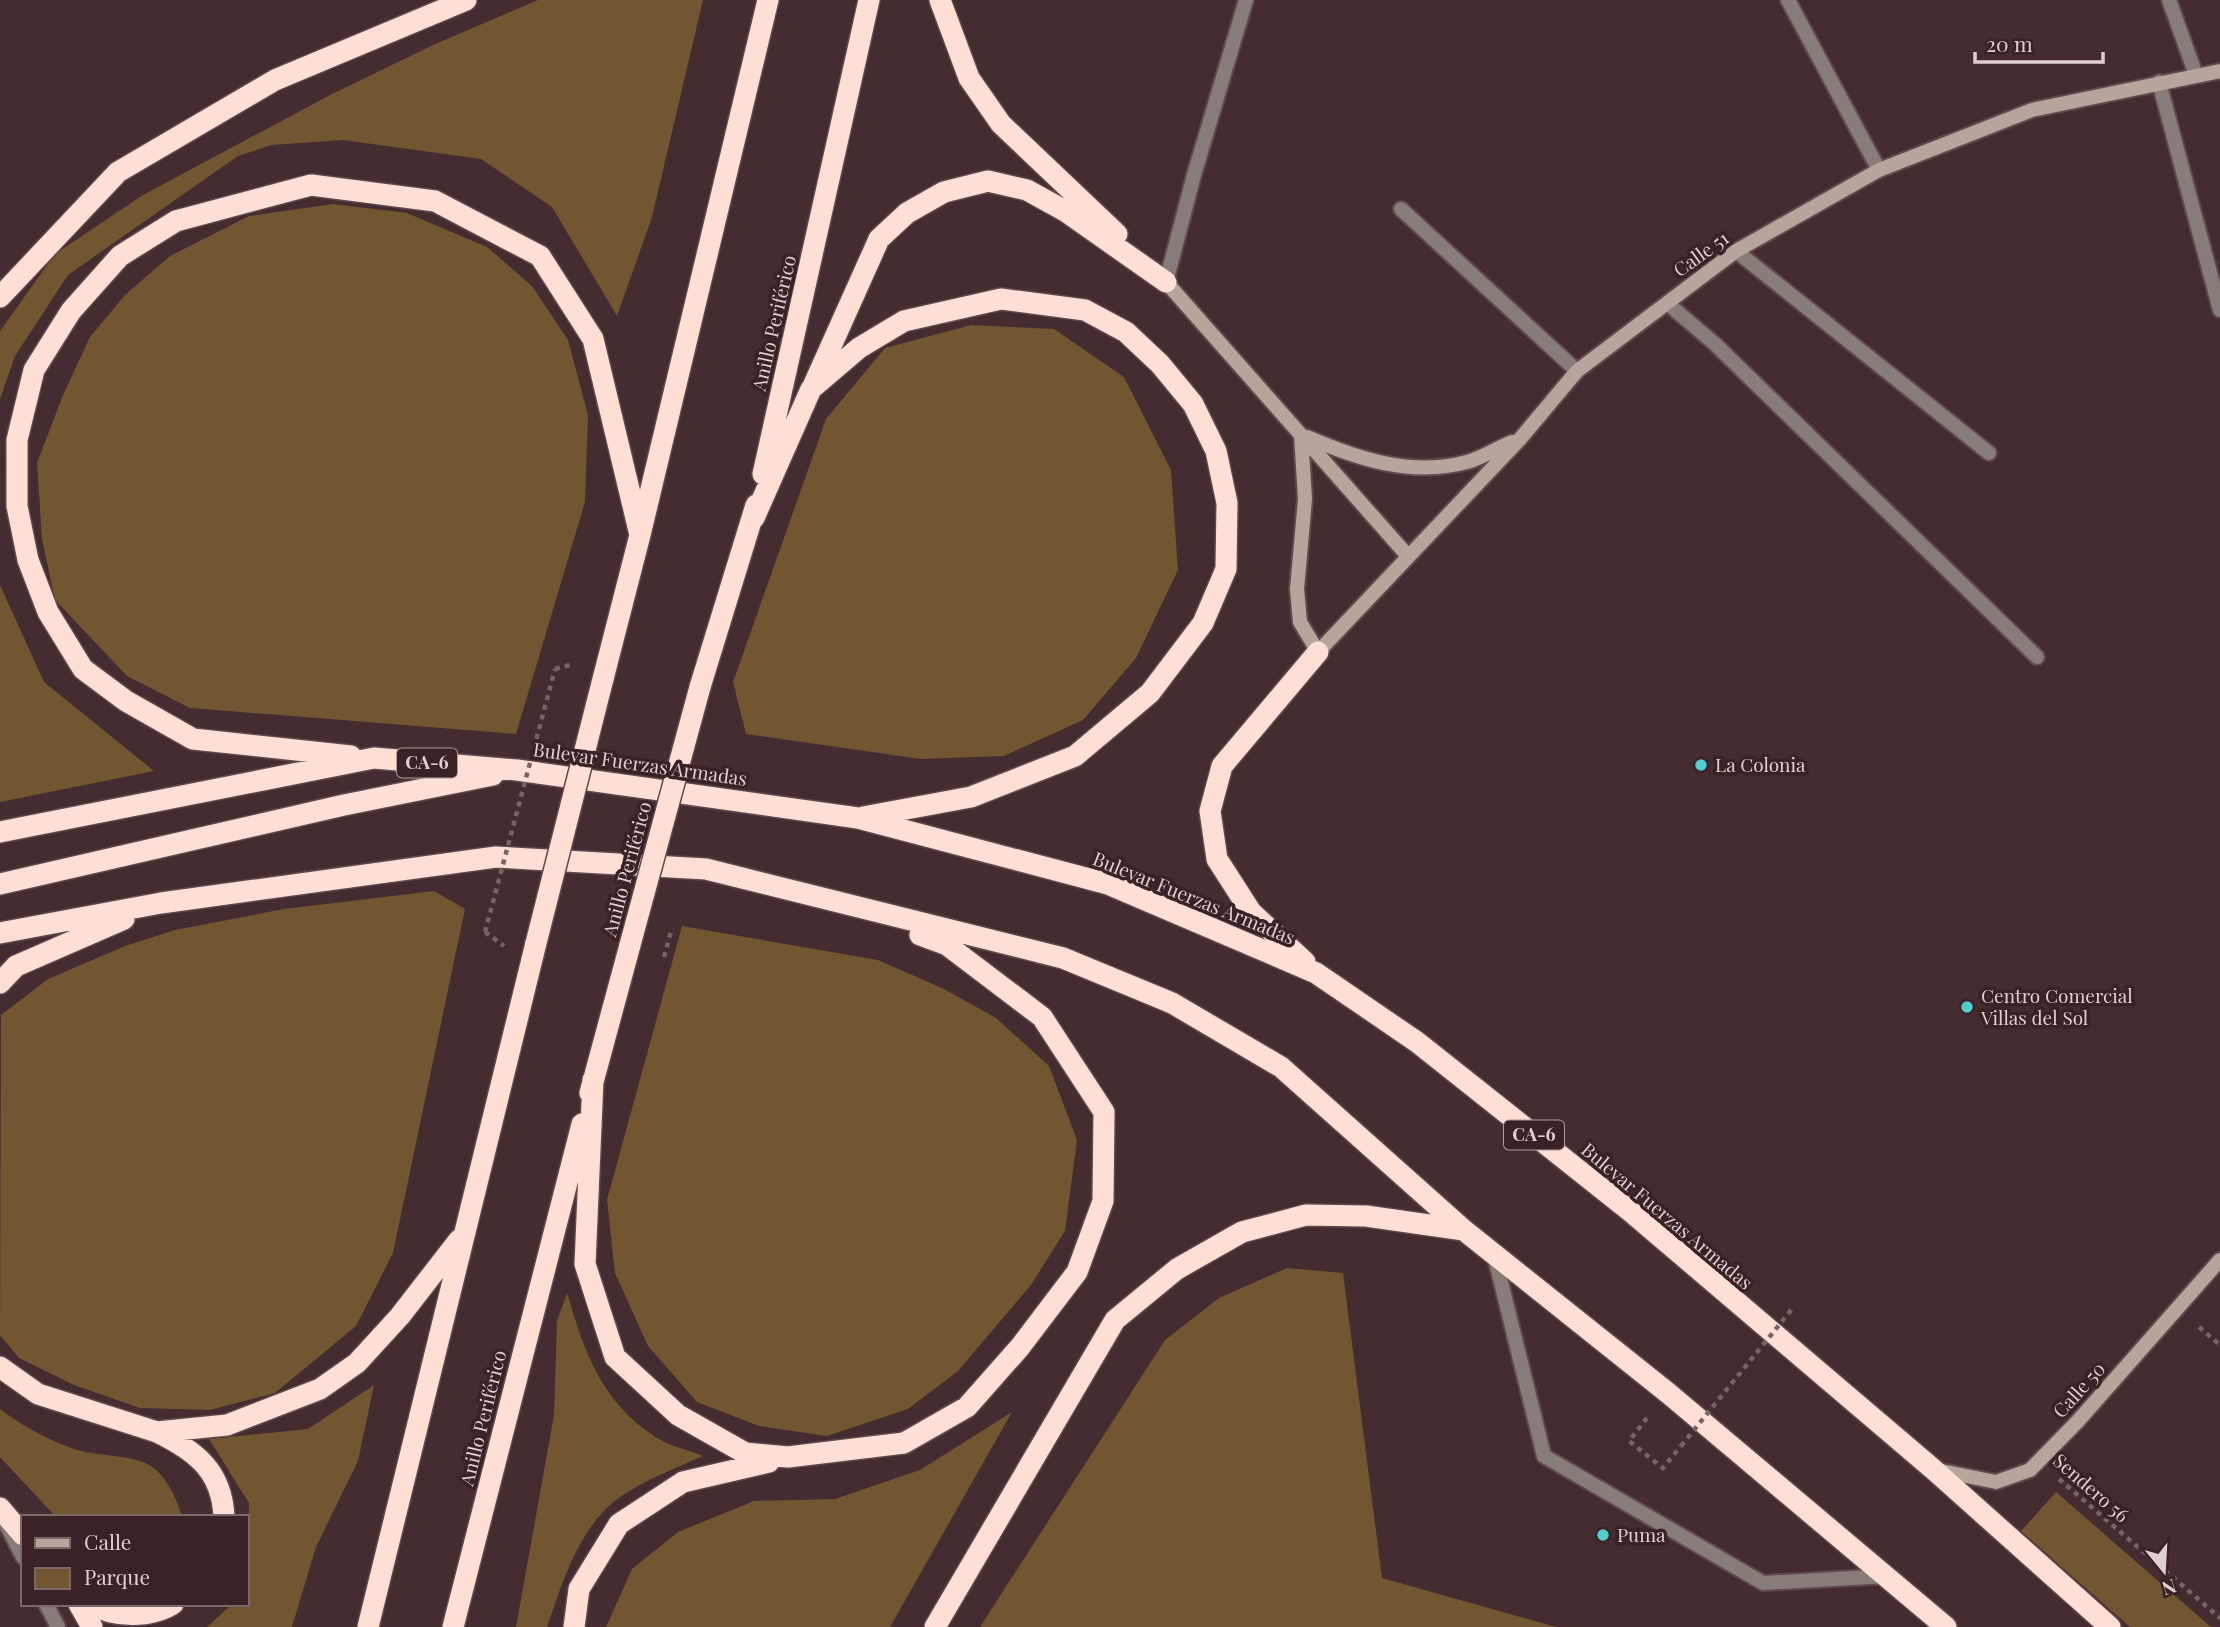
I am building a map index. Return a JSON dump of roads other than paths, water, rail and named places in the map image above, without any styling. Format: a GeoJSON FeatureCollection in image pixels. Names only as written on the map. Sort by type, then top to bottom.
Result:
{"type":"FeatureCollection","features":[{"type":"Feature","properties":{"kind":"highway"},"geometry":{"type":"LineString","coordinates":[[0,296],[118,172],[275,80],[466,0]]}},
{"type":"Feature","properties":{"kind":"highway"},"geometry":{"type":"LineString","coordinates":[[368,1627],[536,943],[640,535],[768,0]]}},
{"type":"Feature","properties":{"kind":"highway","name":"Anillo Periférico"},"geometry":{"type":"LineString","coordinates":[[453,1627],[593,1080],[700,687],[754,518],[869,0]]}},
{"type":"Feature","properties":{"kind":"highway"},"geometry":{"type":"LineString","coordinates":[[940,0],[969,78],[1001,124],[1166,282]]}},
{"type":"Feature","properties":{"kind":"highway"},"geometry":{"type":"LineString","coordinates":[[754,518],[879,239],[907,213],[944,192],[988,181],[1027,190],[1065,211],[1166,282]]}},
{"type":"Feature","properties":{"kind":"highway"},"geometry":{"type":"LineString","coordinates":[[374,758],[193,739],[125,701],[83,669],[48,612],[28,560],[17,506],[17,440],[34,370],[71,311],[120,256],[176,221],[311,185],[435,201],[540,256],[593,339],[640,535]]}},
{"type":"Feature","properties":{"kind":"highway"},"geometry":{"type":"LineString","coordinates":[[811,389],[859,348],[904,321],[1001,299],[1085,310],[1126,332],[1160,364],[1193,404],[1216,451],[1227,503],[1226,569],[1203,623],[1150,693],[1075,756],[971,797],[858,818]]}},
{"type":"Feature","properties":{"kind":"highway"},"geometry":{"type":"LineString","coordinates":[[1317,973],[1251,912],[1217,859],[1210,811],[1222,766],[1318,652]]}},
{"type":"Feature","properties":{"kind":"highway","name":"Bulevar Fuerzas Armadas"},"geometry":{"type":"LineString","coordinates":[[0,832],[374,758],[517,770],[858,818],[1108,884],[1317,973],[1417,1042],[1630,1211],[1933,1469],[2110,1627]]}},
{"type":"Feature","properties":{"kind":"highway"},"geometry":{"type":"LineString","coordinates":[[0,884],[344,805],[517,770]]}},
{"type":"Feature","properties":{"kind":"highway"},"geometry":{"type":"LineString","coordinates":[[0,933],[161,903],[496,856],[706,869],[1063,958],[1172,1003],[1281,1067],[1465,1231],[1888,1576],[1946,1627]]}},
{"type":"Feature","properties":{"kind":"highway"},"geometry":{"type":"LineString","coordinates":[[0,983],[16,966],[161,903]]}},
{"type":"Feature","properties":{"kind":"highway"},"geometry":{"type":"LineString","coordinates":[[574,1627],[579,1588],[619,1524],[683,1482],[788,1457],[904,1443],[967,1407],[1020,1347],[1077,1272],[1103,1201],[1104,1112],[1042,1017],[947,945],[836,903]]}},
{"type":"Feature","properties":{"kind":"highway"},"geometry":{"type":"LineString","coordinates":[[593,1080],[585,1264],[615,1357],[678,1415],[744,1453],[788,1457]]}},
{"type":"Feature","properties":{"kind":"highway"},"geometry":{"type":"LineString","coordinates":[[935,1627],[1115,1320],[1177,1269],[1242,1232],[1306,1215],[1366,1216],[1465,1231]]}},
{"type":"Feature","properties":{"kind":"highway"},"geometry":{"type":"LineString","coordinates":[[157,1432],[227,1425],[320,1389],[357,1363],[400,1316],[465,1233]]}},
{"type":"Feature","properties":{"kind":"highway"},"geometry":{"type":"LineString","coordinates":[[0,1367],[38,1394],[157,1432],[187,1446],[210,1470],[223,1501],[224,1515]]}},
{"type":"Feature","properties":{"kind":"highway"},"geometry":{"type":"LineString","coordinates":[[0,1510],[21,1533]]}},
{"type":"Feature","properties":{"kind":"highway"},"geometry":{"type":"LineString","coordinates":[[80,1606],[92,1627]]}},
{"type":"Feature","properties":{"kind":"highway"},"geometry":{"type":"LineString","coordinates":[[95,1606],[133,1615],[166,1606]]}},
{"type":"Feature","properties":{"kind":"street"},"geometry":{"type":"LineString","coordinates":[[1246,0],[1194,175],[1166,282],[1407,555]]}},
{"type":"Feature","properties":{"kind":"street"},"geometry":{"type":"LineString","coordinates":[[1788,0],[1879,170]]}},
{"type":"Feature","properties":{"kind":"street"},"geometry":{"type":"LineString","coordinates":[[2169,0],[2196,75]]}},
{"type":"Feature","properties":{"kind":"street","name":"Calle 51"},"geometry":{"type":"LineString","coordinates":[[1318,652],[1407,555],[1520,439],[1577,371],[1736,251],[1879,170],[2032,110],[2220,71]]}},
{"type":"Feature","properties":{"kind":"street"},"geometry":{"type":"LineString","coordinates":[[2159,82],[2220,310]]}},
{"type":"Feature","properties":{"kind":"street"},"geometry":{"type":"LineString","coordinates":[[1401,209],[1577,371]]}},
{"type":"Feature","properties":{"kind":"street"},"geometry":{"type":"LineString","coordinates":[[1736,251],[1989,453]]}},
{"type":"Feature","properties":{"kind":"street"},"geometry":{"type":"LineString","coordinates":[[1667,303],[1715,344],[2038,657]]}},
{"type":"Feature","properties":{"kind":"street"},"geometry":{"type":"LineString","coordinates":[[1301,435],[1352,457],[1408,468],[1466,462],[1520,439]]}},
{"type":"Feature","properties":{"kind":"street"},"geometry":{"type":"LineString","coordinates":[[1301,435],[1305,499],[1297,589],[1300,622],[1318,652]]}},
{"type":"Feature","properties":{"kind":"street"},"geometry":{"type":"LineString","coordinates":[[1494,1253],[1544,1456],[1763,1583],[1888,1576]]}},
{"type":"Feature","properties":{"kind":"street","name":"Calle 50"},"geometry":{"type":"LineString","coordinates":[[1933,1469],[1996,1482],[2030,1470],[2220,1260]]}},
{"type":"Feature","properties":{"kind":"street"},"geometry":{"type":"LineString","coordinates":[[0,1510],[21,1553]]}},
{"type":"Feature","properties":{"kind":"street"},"geometry":{"type":"LineString","coordinates":[[48,1606],[58,1627]]}},
{"type":"Feature","properties":{"kind":"place","name":"La Colonia"},"geometry":{"type":"Point","coordinates":[1701,765]}},
{"type":"Feature","properties":{"kind":"place","name":"Centro Comercial Villas del Sol"},"geometry":{"type":"Point","coordinates":[1967,1007]}},
{"type":"Feature","properties":{"kind":"place","name":"Puma"},"geometry":{"type":"Point","coordinates":[1603,1535]}}]}
